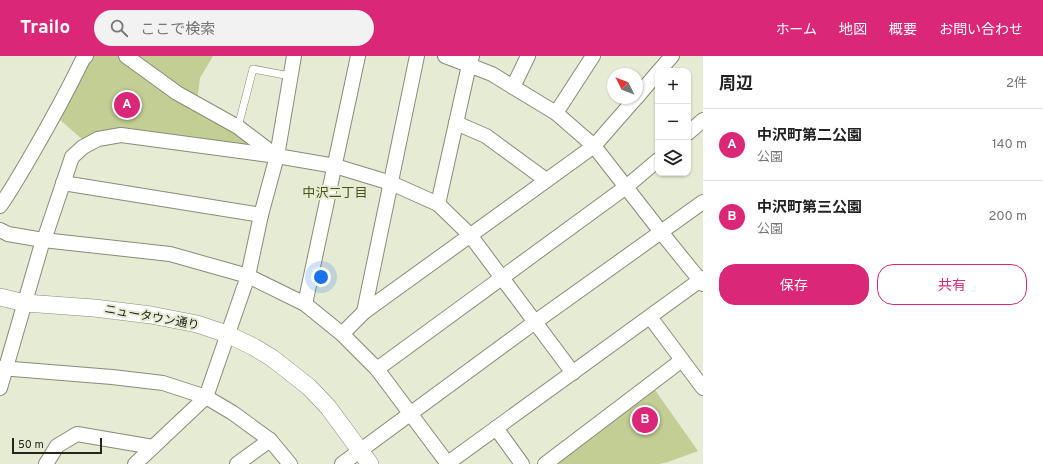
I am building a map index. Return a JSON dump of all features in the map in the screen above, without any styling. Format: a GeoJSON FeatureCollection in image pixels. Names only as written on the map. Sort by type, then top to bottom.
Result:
{"type":"FeatureCollection","features":[{"type":"Feature","properties":{"kind":"street"},"geometry":{"type":"LineString","coordinates":[[0,206],[66,95],[83,59],[86,56]]}},
{"type":"Feature","properties":{"kind":"street"},"geometry":{"type":"LineString","coordinates":[[126,56],[177,93],[238,127],[277,156]]}},
{"type":"Feature","properties":{"kind":"street"},"geometry":{"type":"LineString","coordinates":[[135,464],[206,396],[248,276],[261,215],[277,156],[294,56]]}},
{"type":"Feature","properties":{"kind":"street"},"geometry":{"type":"LineString","coordinates":[[305,304],[358,56]]}},
{"type":"Feature","properties":{"kind":"street"},"geometry":{"type":"LineString","coordinates":[[364,312],[417,56]]}},
{"type":"Feature","properties":{"kind":"street"},"geometry":{"type":"LineString","coordinates":[[0,230],[8,234],[44,240],[170,254],[248,276],[305,304],[342,334],[377,369],[448,464],[702,281],[661,232],[594,146],[556,113],[492,74],[470,61],[445,56]]}},
{"type":"Feature","properties":{"kind":"street"},"geometry":{"type":"LineString","coordinates":[[513,87],[528,56]]}},
{"type":"Feature","properties":{"kind":"street"},"geometry":{"type":"LineString","coordinates":[[556,113],[593,56]]}},
{"type":"Feature","properties":{"kind":"street"},"geometry":{"type":"LineString","coordinates":[[662,68],[672,56]]}},
{"type":"Feature","properties":{"kind":"street"},"geometry":{"type":"LineString","coordinates":[[438,204],[470,61]]}},
{"type":"Feature","properties":{"kind":"street"},"geometry":{"type":"LineString","coordinates":[[643,89],[655,76]]}},
{"type":"Feature","properties":{"kind":"street"},"geometry":{"type":"LineString","coordinates":[[342,334],[364,312],[594,146],[630,104]]}},
{"type":"Feature","properties":{"kind":"street"},"geometry":{"type":"LineString","coordinates":[[691,130],[703,120]]}},
{"type":"Feature","properties":{"kind":"street"},"geometry":{"type":"LineString","coordinates":[[456,123],[486,136],[546,180]]}},
{"type":"Feature","properties":{"kind":"street"},"geometry":{"type":"LineString","coordinates":[[0,388],[3,368],[72,157],[83,147],[98,138],[120,135],[277,156],[335,166],[391,184],[438,204],[470,235],[573,373]]}},
{"type":"Feature","properties":{"kind":"street"},"geometry":{"type":"LineString","coordinates":[[377,369],[626,187],[655,163]]}},
{"type":"Feature","properties":{"kind":"street"},"geometry":{"type":"LineString","coordinates":[[63,183],[261,215]]}},
{"type":"Feature","properties":{"kind":"street"},"geometry":{"type":"LineString","coordinates":[[342,464],[365,458],[411,414],[535,322],[703,202]]}},
{"type":"Feature","properties":{"kind":"street","name":"ニュータウン通り"},"geometry":{"type":"LineString","coordinates":[[0,297],[25,303],[94,308],[151,315],[197,324],[227,334],[254,347],[272,358],[309,388],[328,407],[365,458]]}},
{"type":"Feature","properties":{"kind":"street"},"geometry":{"type":"LineString","coordinates":[[650,317],[703,388]]}},
{"type":"Feature","properties":{"kind":"street"},"geometry":{"type":"LineString","coordinates":[[545,464],[682,360]]}},
{"type":"Feature","properties":{"kind":"street"},"geometry":{"type":"LineString","coordinates":[[3,368],[112,377],[163,383],[206,396],[233,413],[270,440],[290,464]]}},
{"type":"Feature","properties":{"kind":"street"},"geometry":{"type":"LineString","coordinates":[[496,428],[522,464]]}},
{"type":"Feature","properties":{"kind":"street"},"geometry":{"type":"LineString","coordinates":[[46,464],[57,446],[77,434],[153,447]]}},
{"type":"Feature","properties":{"kind":"street"},"geometry":{"type":"LineString","coordinates":[[236,464],[270,440]]}},
{"type":"Feature","properties":{"kind":"lane"},"geometry":{"type":"LineString","coordinates":[[238,127],[253,69],[290,76]]}},
{"type":"Feature","properties":{"kind":"green space"},"geometry":{"type":"Polygon","coordinates":[[[92,56],[213,56],[200,78],[196,109],[265,151],[191,142],[83,140],[59,119],[92,56]]]}},
{"type":"Feature","properties":{"kind":"green space"},"geometry":{"type":"Polygon","coordinates":[[[655,390],[698,451],[659,464],[553,464],[655,390]]]}},
{"type":"Feature","properties":{"kind":"place","name":"中沢町第二公園"},"geometry":{"type":"Point","coordinates":[127,105]}},
{"type":"Feature","properties":{"kind":"place","name":"中沢町第三公園"},"geometry":{"type":"Point","coordinates":[645,420]}},
{"type":"Feature","properties":{"kind":"district","name":"中沢二丁目"},"geometry":{"type":"Point","coordinates":[335,192]}}]}
